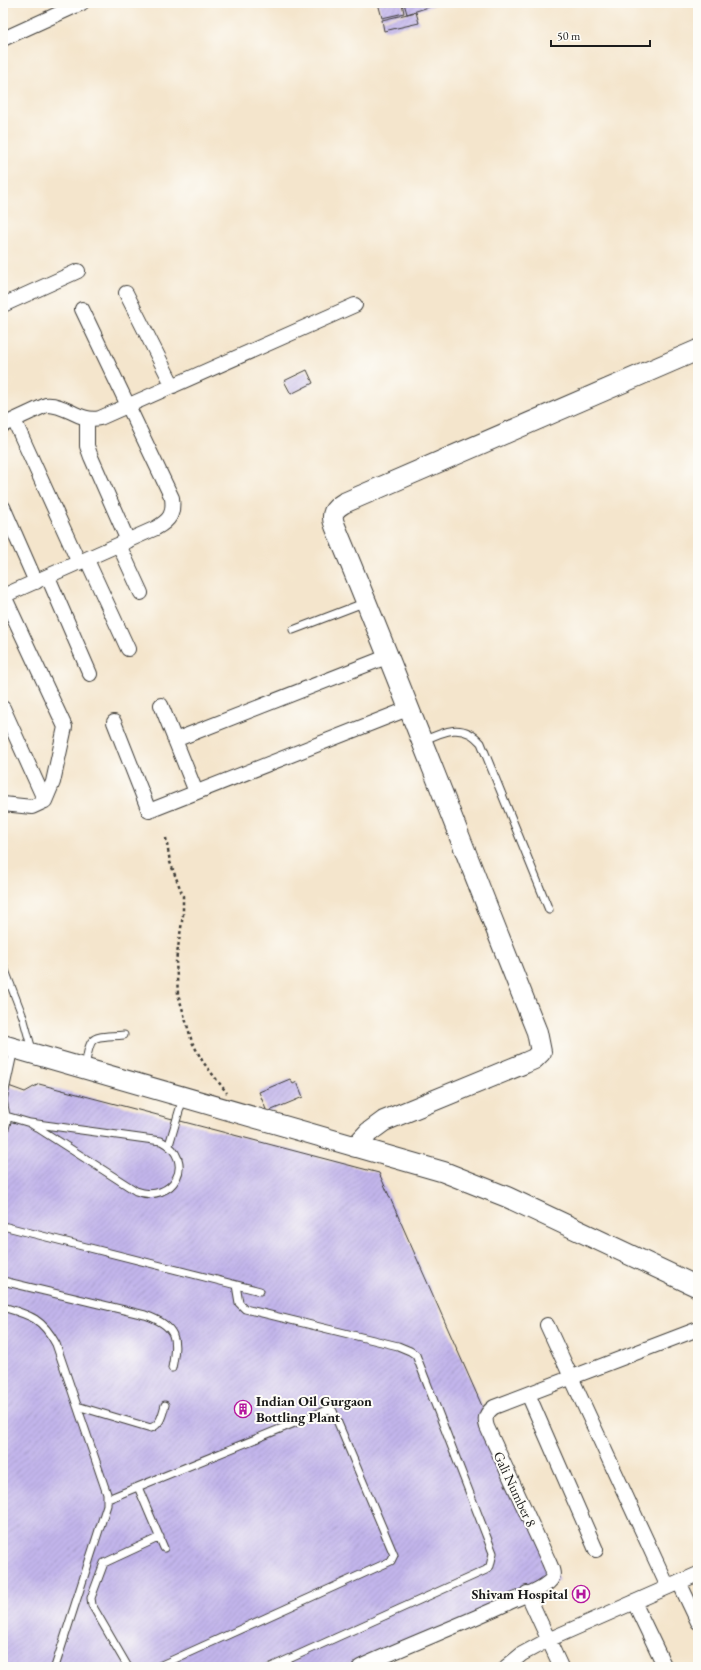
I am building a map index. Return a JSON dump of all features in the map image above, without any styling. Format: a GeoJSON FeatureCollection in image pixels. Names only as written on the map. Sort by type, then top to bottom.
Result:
{"type":"FeatureCollection","features":[{"type":"Feature","properties":{"kind":"street"},"geometry":{"type":"LineString","coordinates":[[3,39],[82,3]]}},
{"type":"Feature","properties":{"kind":"street"},"geometry":{"type":"LineString","coordinates":[[3,305],[78,271]]}},
{"type":"Feature","properties":{"kind":"street"},"geometry":{"type":"LineString","coordinates":[[126,294],[172,386]]}},
{"type":"Feature","properties":{"kind":"street"},"geometry":{"type":"LineString","coordinates":[[128,649],[8,422],[46,405],[52,404],[87,418],[100,418],[355,305]]}},
{"type":"Feature","properties":{"kind":"street"},"geometry":{"type":"LineString","coordinates":[[3,804],[25,808],[38,806],[45,801],[53,782],[65,727],[4,596],[83,562],[164,524],[173,511],[172,498],[82,309]]}},
{"type":"Feature","properties":{"kind":"street"},"geometry":{"type":"LineString","coordinates":[[355,1147],[369,1132],[384,1121],[530,1061],[541,1052],[537,1032],[445,802],[410,708],[332,518],[336,508],[401,478],[698,350]]}},
{"type":"Feature","properties":{"kind":"street"},"geometry":{"type":"LineString","coordinates":[[87,418],[87,446],[141,593]]}},
{"type":"Feature","properties":{"kind":"street"},"geometry":{"type":"LineString","coordinates":[[3,507],[90,674]]}},
{"type":"Feature","properties":{"kind":"street"},"geometry":{"type":"LineString","coordinates":[[175,740],[389,656]]}},
{"type":"Feature","properties":{"kind":"street"},"geometry":{"type":"LineString","coordinates":[[161,705],[196,792]]}},
{"type":"Feature","properties":{"kind":"street"},"geometry":{"type":"LineString","coordinates":[[3,708],[45,801]]}},
{"type":"Feature","properties":{"kind":"street"},"geometry":{"type":"LineString","coordinates":[[114,722],[149,811],[410,708]]}},
{"type":"Feature","properties":{"kind":"street"},"geometry":{"type":"LineString","coordinates":[[17,1049],[84,1070],[444,1172],[476,1183],[698,1287]]}},
{"type":"Feature","properties":{"kind":"street"},"geometry":{"type":"LineString","coordinates":[[547,1325],[673,1585],[698,1622]]}},
{"type":"Feature","properties":{"kind":"street","name":"Gali Number 8"},"geometry":{"type":"LineString","coordinates":[[360,1667],[527,1594],[550,1581],[553,1572],[485,1422],[488,1412],[494,1407],[698,1329]]}},
{"type":"Feature","properties":{"kind":"street"},"geometry":{"type":"LineString","coordinates":[[528,1394],[596,1550]]}},
{"type":"Feature","properties":{"kind":"street"},"geometry":{"type":"LineString","coordinates":[[506,1667],[526,1652],[548,1640],[698,1574]]}},
{"type":"Feature","properties":{"kind":"street"},"geometry":{"type":"LineString","coordinates":[[527,1594],[561,1667]]}},
{"type":"Feature","properties":{"kind":"street"},"geometry":{"type":"LineString","coordinates":[[634,1602],[665,1667]]}},
{"type":"Feature","properties":{"kind":"lane"},"geometry":{"type":"LineString","coordinates":[[293,630],[366,602]]}},
{"type":"Feature","properties":{"kind":"lane"},"geometry":{"type":"LineString","coordinates":[[423,741],[445,731],[453,730],[474,735],[481,743],[549,910]]}},
{"type":"Feature","properties":{"kind":"lane"},"geometry":{"type":"LineString","coordinates":[[3,965],[23,1017],[17,1049],[3,1100],[7,1121],[3,1136]]}},
{"type":"Feature","properties":{"kind":"lane"},"geometry":{"type":"LineString","coordinates":[[84,1070],[91,1041],[99,1037],[124,1036]]}},
{"type":"Feature","properties":{"kind":"lane"},"geometry":{"type":"LineString","coordinates":[[169,1145],[184,1098]]}},
{"type":"Feature","properties":{"kind":"lane"},"geometry":{"type":"LineString","coordinates":[[6,1116],[30,1123],[162,1141],[169,1145],[177,1155],[180,1165],[178,1177],[172,1186],[159,1193],[146,1195],[136,1191],[30,1123]]}},
{"type":"Feature","properties":{"kind":"lane"},"geometry":{"type":"LineString","coordinates":[[3,1226],[260,1290]]}},
{"type":"Feature","properties":{"kind":"lane"},"geometry":{"type":"LineString","coordinates":[[3,1281],[145,1315],[157,1320],[166,1325],[175,1338],[176,1346],[172,1368]]}},
{"type":"Feature","properties":{"kind":"lane"},"geometry":{"type":"LineString","coordinates":[[236,1285],[239,1303],[245,1309],[398,1346],[410,1350],[416,1355],[494,1553],[490,1566],[486,1570],[271,1667]]}},
{"type":"Feature","properties":{"kind":"lane"},"geometry":{"type":"LineString","coordinates":[[3,1307],[33,1316],[52,1335],[104,1482],[108,1499],[55,1667]]}},
{"type":"Feature","properties":{"kind":"lane"},"geometry":{"type":"LineString","coordinates":[[77,1406],[151,1428],[157,1426],[165,1405]]}},
{"type":"Feature","properties":{"kind":"lane"},"geometry":{"type":"LineString","coordinates":[[108,1499],[329,1409],[333,1411],[394,1555],[391,1561],[157,1667]]}},
{"type":"Feature","properties":{"kind":"lane"},"geometry":{"type":"LineString","coordinates":[[138,1487],[164,1548]]}},
{"type":"Feature","properties":{"kind":"lane"},"geometry":{"type":"LineString","coordinates":[[128,1667],[92,1605],[92,1594],[104,1563],[160,1537]]}},
{"type":"Feature","properties":{"kind":"lane"},"geometry":{"type":"LineString","coordinates":[[79,1589],[92,1594]]}},
{"type":"Feature","properties":{"kind":"path"},"geometry":{"type":"LineString","coordinates":[[166,838],[170,862],[183,896],[183,915],[176,961],[178,994],[192,1042],[203,1062],[224,1086],[228,1094],[226,1103],[229,1111]]}},
{"type":"Feature","properties":{"kind":"building"},"geometry":{"type":"Polygon","coordinates":[[[378,3],[402,3],[404,13],[382,18],[378,3]]]}},
{"type":"Feature","properties":{"kind":"building"},"geometry":{"type":"Polygon","coordinates":[[[404,3],[441,3],[407,14],[404,3]]]}},
{"type":"Feature","properties":{"kind":"building"},"geometry":{"type":"Polygon","coordinates":[[[416,12],[419,23],[384,31],[382,20],[416,12]]]}},
{"type":"Feature","properties":{"kind":"building"},"geometry":{"type":"Polygon","coordinates":[[[307,370],[313,383],[291,394],[284,381],[307,370]]]}},
{"type":"Feature","properties":{"kind":"building"},"geometry":{"type":"Polygon","coordinates":[[[290,1079],[293,1084],[297,1082],[303,1097],[267,1112],[259,1092],[290,1079]]]}},
{"type":"Feature","properties":{"kind":"building","name":"Indian Oil Gurgaon Bottling Plant"},"geometry":{"type":"Polygon","coordinates":[[[3,1084],[25,1092],[39,1084],[379,1173],[559,1580],[359,1667],[3,1667],[3,1084]]]}},
{"type":"Feature","properties":{"kind":"place","name":"Indian Oil Gurgaon Bottling Plant"},"geometry":{"type":"Point","coordinates":[243,1409]}},
{"type":"Feature","properties":{"kind":"place","name":"Shivam Hospital"},"geometry":{"type":"Point","coordinates":[581,1594]}}]}
